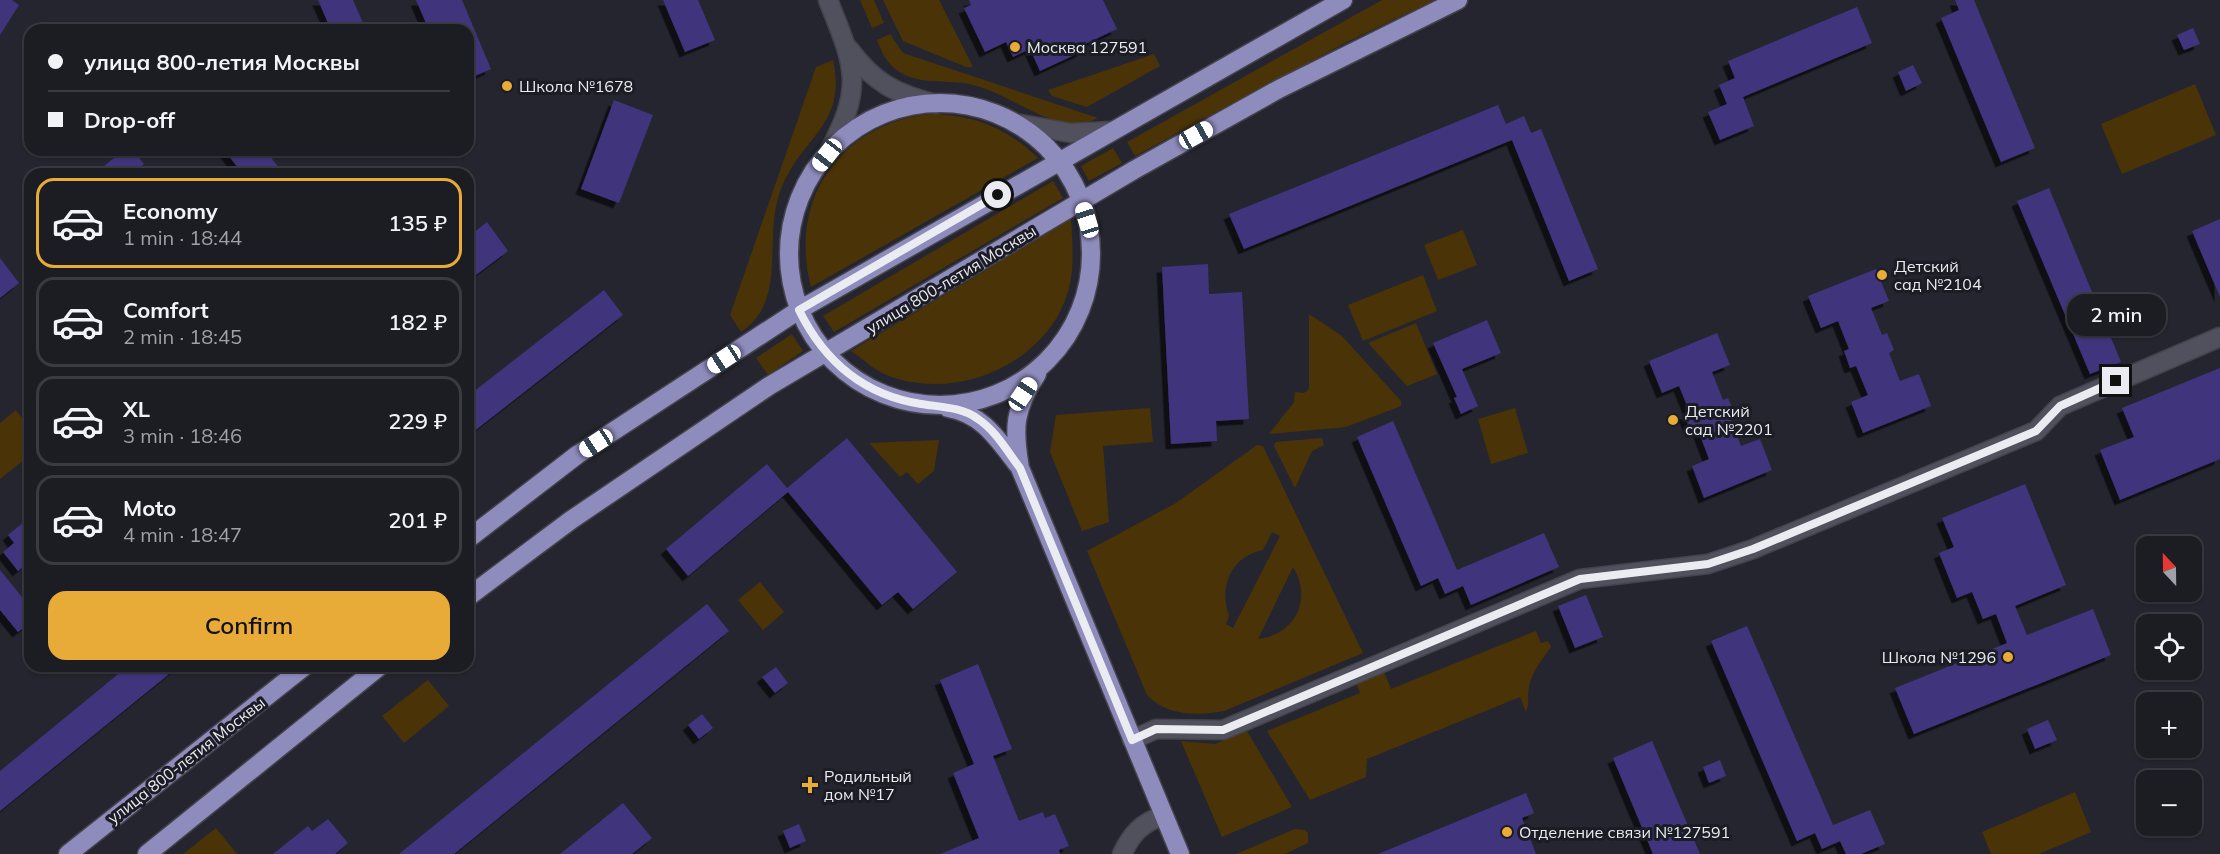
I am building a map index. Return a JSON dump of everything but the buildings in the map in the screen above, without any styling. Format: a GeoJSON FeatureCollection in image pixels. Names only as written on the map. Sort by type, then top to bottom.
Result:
{"type":"FeatureCollection","features":[{"type":"Feature","properties":{"kind":"main road"},"geometry":{"type":"LineString","coordinates":[[474,534],[577,455],[799,310],[1058,160],[1343,0]]}},
{"type":"Feature","properties":{"kind":"main road","name":"улица 800-летия Москвы"},"geometry":{"type":"LineString","coordinates":[[474,593],[601,499],[714,422],[825,352],[1081,200],[1279,89],[1458,0]]}},
{"type":"Feature","properties":{"kind":"main road"},"geometry":{"type":"LineString","coordinates":[[1020,468],[993,433],[978,418],[962,411],[903,401],[874,390],[848,374],[825,352],[799,310],[790,269],[792,228],[804,189],[827,155],[850,134],[877,118],[915,106],[936,104],[977,108],[1015,123],[1032,135],[1058,160],[1081,200],[1090,240],[1089,281],[1076,320],[1066,338],[1044,363],[1023,394],[1016,413],[1015,438],[1020,468],[1180,854]]}},
{"type":"Feature","properties":{"kind":"main road"},"geometry":{"type":"LineString","coordinates":[[934,406],[965,403],[1004,391],[1024,380],[1044,363]]}},
{"type":"Feature","properties":{"kind":"main road","name":"улица 800-летия Москвы"},"geometry":{"type":"LineString","coordinates":[[68,854],[297,672]]}},
{"type":"Feature","properties":{"kind":"main road"},"geometry":{"type":"LineString","coordinates":[[147,854],[373,672]]}},
{"type":"Feature","properties":{"kind":"street"},"geometry":{"type":"LineString","coordinates":[[828,0],[848,48],[865,71],[880,82],[913,98],[936,104]]}},
{"type":"Feature","properties":{"kind":"street"},"geometry":{"type":"LineString","coordinates":[[827,155],[849,112],[852,97],[848,48]]}},
{"type":"Feature","properties":{"kind":"street"},"geometry":{"type":"LineString","coordinates":[[1015,123],[1071,133],[1112,131]]}},
{"type":"Feature","properties":{"kind":"street"},"geometry":{"type":"LineString","coordinates":[[1132,740],[1156,729],[1223,730],[1580,579],[1708,564],[1753,549],[2036,431],[2060,406],[2220,337]]}},
{"type":"Feature","properties":{"kind":"street"},"geometry":{"type":"LineString","coordinates":[[1122,854],[1132,833],[1146,822],[1163,815]]}},
{"type":"Feature","properties":{"kind":"shaded area"},"geometry":{"type":"Polygon","coordinates":[[[860,0],[874,0],[884,23],[872,28],[860,0]]]}},
{"type":"Feature","properties":{"kind":"shaded area"},"geometry":{"type":"Polygon","coordinates":[[[883,0],[939,0],[973,67],[966,67],[903,41],[883,0]]]}},
{"type":"Feature","properties":{"kind":"shaded area"},"geometry":{"type":"Polygon","coordinates":[[[1382,0],[1435,0],[1345,43],[1135,156],[1127,142],[1382,0]]]}},
{"type":"Feature","properties":{"kind":"shaded area"},"geometry":{"type":"Polygon","coordinates":[[[890,34],[903,53],[1098,118],[1082,123],[1067,123],[1051,119],[1002,96],[969,84],[912,78],[895,68],[882,51],[877,40],[890,34]]]}},
{"type":"Feature","properties":{"kind":"shaded area"},"geometry":{"type":"Polygon","coordinates":[[[1154,54],[1160,66],[1087,107],[1052,96],[1048,90],[1154,54]]]}},
{"type":"Feature","properties":{"kind":"shaded area"},"geometry":{"type":"Polygon","coordinates":[[[833,60],[836,83],[834,102],[819,131],[787,175],[775,213],[769,287],[764,304],[755,319],[741,332],[730,315],[816,67],[833,60]]]}},
{"type":"Feature","properties":{"kind":"shaded area"},"geometry":{"type":"Polygon","coordinates":[[[2195,84],[2216,135],[2122,174],[2101,124],[2195,84]]]}},
{"type":"Feature","properties":{"kind":"shaded area"},"geometry":{"type":"Polygon","coordinates":[[[931,114],[962,117],[989,125],[1014,139],[1038,158],[811,287],[806,255],[807,224],[815,196],[829,171],[847,149],[871,132],[899,120],[931,114]]]}},
{"type":"Feature","properties":{"kind":"shaded area"},"geometry":{"type":"Polygon","coordinates":[[[1113,148],[1122,163],[1089,181],[1081,166],[1113,148]]]}},
{"type":"Feature","properties":{"kind":"shaded area"},"geometry":{"type":"Polygon","coordinates":[[[1053,181],[1063,198],[834,332],[823,316],[1053,181]]]}},
{"type":"Feature","properties":{"kind":"shaded area"},"geometry":{"type":"Polygon","coordinates":[[[1071,219],[1072,271],[1062,307],[1047,331],[1027,352],[1002,368],[975,378],[946,383],[917,383],[884,374],[851,351],[1071,219]]]}},
{"type":"Feature","properties":{"kind":"shaded area"},"geometry":{"type":"Polygon","coordinates":[[[1463,230],[1477,265],[1438,280],[1424,245],[1463,230]]]}},
{"type":"Feature","properties":{"kind":"shaded area"},"geometry":{"type":"Polygon","coordinates":[[[1423,275],[1437,311],[1363,341],[1348,305],[1423,275]]]}},
{"type":"Feature","properties":{"kind":"shaded area"},"geometry":{"type":"Polygon","coordinates":[[[1309,314],[1342,336],[1401,401],[1401,406],[1346,427],[1269,434],[1294,402],[1295,392],[1304,393],[1309,389],[1309,314]]]}},
{"type":"Feature","properties":{"kind":"shaded area"},"geometry":{"type":"Polygon","coordinates":[[[1416,323],[1437,374],[1407,386],[1368,343],[1416,323]]]}},
{"type":"Feature","properties":{"kind":"shaded area"},"geometry":{"type":"Polygon","coordinates":[[[792,334],[803,351],[768,375],[756,358],[792,334]]]}},
{"type":"Feature","properties":{"kind":"shaded area"},"geometry":{"type":"Polygon","coordinates":[[[1150,408],[1153,442],[1103,446],[1109,522],[1082,531],[1050,452],[1056,415],[1150,408]]]}},
{"type":"Feature","properties":{"kind":"shaded area"},"geometry":{"type":"Polygon","coordinates":[[[1515,408],[1528,453],[1491,464],[1478,419],[1515,408]]]}},
{"type":"Feature","properties":{"kind":"shaded area"},"geometry":{"type":"Polygon","coordinates":[[[16,410],[24,420],[24,460],[0,479],[0,423],[16,410]]]}},
{"type":"Feature","properties":{"kind":"shaded area"},"geometry":{"type":"Polygon","coordinates":[[[1322,438],[1324,445],[1312,451],[1295,488],[1274,446],[1276,442],[1322,438]]]}},
{"type":"Feature","properties":{"kind":"shaded area"},"geometry":{"type":"Polygon","coordinates":[[[939,440],[934,471],[918,484],[907,472],[900,477],[869,443],[939,440]]]}},
{"type":"Feature","properties":{"kind":"shaded area"},"geometry":{"type":"Polygon","coordinates":[[[1257,445],[1263,446],[1363,653],[1224,711],[1203,714],[1183,713],[1155,702],[1147,695],[1087,551],[1176,503],[1257,445]],[[1272,532],[1263,550],[1242,559],[1230,575],[1225,594],[1229,616],[1226,624],[1233,628],[1280,536],[1272,532]],[[1293,567],[1258,639],[1282,631],[1297,614],[1301,591],[1299,579],[1293,567]]]}},
{"type":"Feature","properties":{"kind":"shaded area"},"geometry":{"type":"Polygon","coordinates":[[[760,582],[784,612],[763,630],[738,600],[760,582]]]}},
{"type":"Feature","properties":{"kind":"shaded area"},"geometry":{"type":"Polygon","coordinates":[[[1536,631],[1541,643],[1548,641],[1551,647],[1532,676],[1526,712],[1520,697],[1367,759],[1366,777],[1310,800],[1267,731],[1360,693],[1356,683],[1384,672],[1391,689],[1536,631]]]}},
{"type":"Feature","properties":{"kind":"shaded area"},"geometry":{"type":"Polygon","coordinates":[[[428,680],[449,706],[404,743],[382,716],[428,680]]]}},
{"type":"Feature","properties":{"kind":"shaded area"},"geometry":{"type":"Polygon","coordinates":[[[1247,731],[1292,807],[1222,837],[1181,741],[1215,744],[1247,731]]]}},
{"type":"Feature","properties":{"kind":"shaded area"},"geometry":{"type":"Polygon","coordinates":[[[2075,792],[2091,832],[2039,854],[1991,854],[1982,832],[2075,792]]]}},
{"type":"Feature","properties":{"kind":"shaded area"},"geometry":{"type":"Polygon","coordinates":[[[216,828],[237,854],[183,854],[216,828]]]}},
{"type":"Feature","properties":{"kind":"shaded area"},"geometry":{"type":"Polygon","coordinates":[[[1295,829],[1305,830],[1308,833],[1308,843],[1285,854],[1236,854],[1295,829]]]}},
{"type":"Feature","properties":{"kind":"place","name":"Москва 127591"},"geometry":{"type":"Point","coordinates":[1015,47]}},
{"type":"Feature","properties":{"kind":"place","name":"Школа №1678"},"geometry":{"type":"Point","coordinates":[507,86]}},
{"type":"Feature","properties":{"kind":"place","name":"Детский сад №2104"},"geometry":{"type":"Point","coordinates":[1882,275]}},
{"type":"Feature","properties":{"kind":"place","name":"Детский сад №2201"},"geometry":{"type":"Point","coordinates":[1673,420]}},
{"type":"Feature","properties":{"kind":"place","name":"Школа №1296"},"geometry":{"type":"Point","coordinates":[2008,657]}},
{"type":"Feature","properties":{"kind":"place","name":"Родильный дом №17"},"geometry":{"type":"Point","coordinates":[810,785]}},
{"type":"Feature","properties":{"kind":"place","name":"Отделение связи №127591"},"geometry":{"type":"Point","coordinates":[1507,832]}},
{"type":"Feature","properties":{"kind":"route"},"geometry":{"type":"LineString","coordinates":[[998,195],[799,310],[825,352],[848,374],[865,385],[903,401],[962,411],[978,418],[993,433],[1020,468],[1132,740],[1156,729],[1200,732],[1223,730],[1580,579],[1708,564],[1753,549],[2036,431],[2060,406],[2116,381]]}}]}
